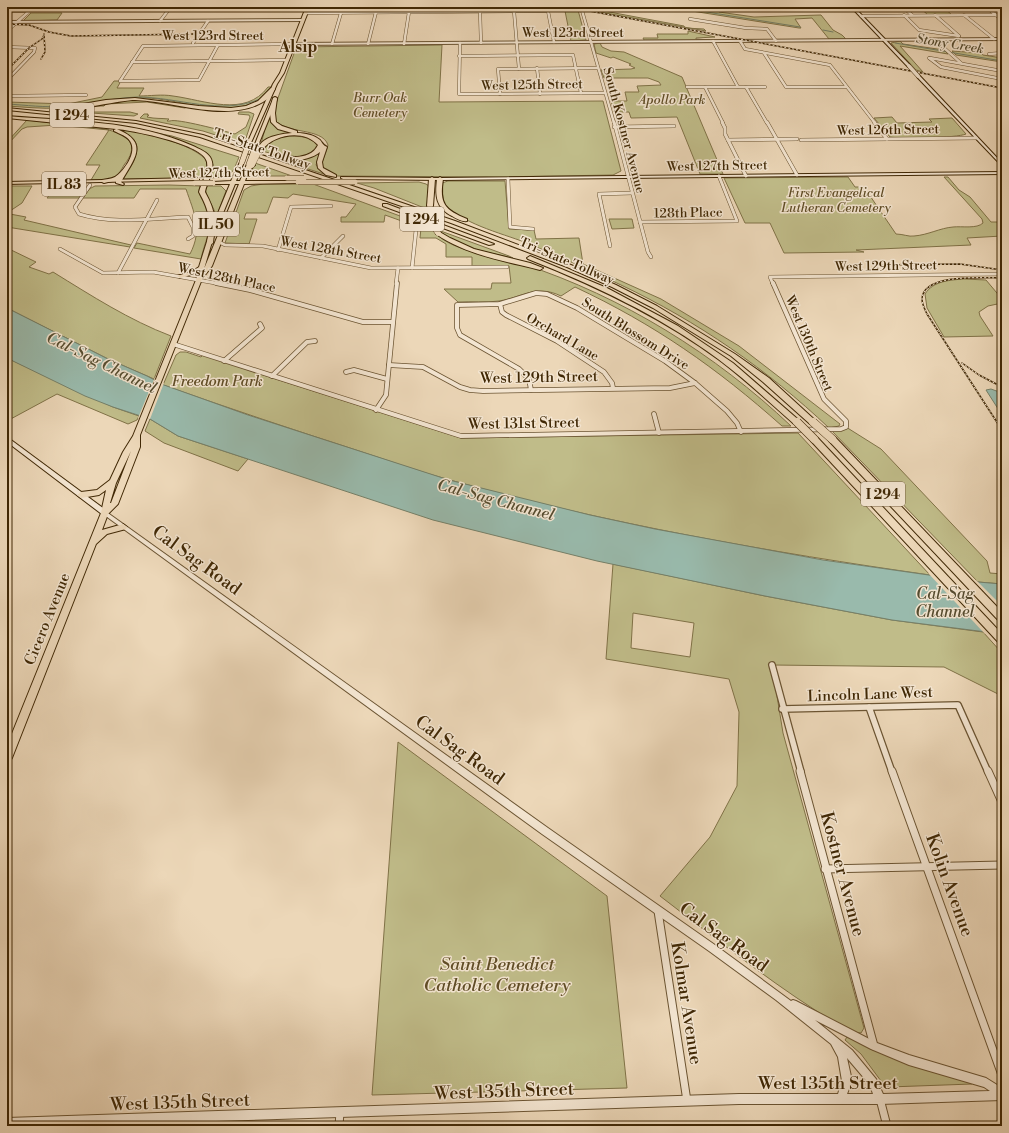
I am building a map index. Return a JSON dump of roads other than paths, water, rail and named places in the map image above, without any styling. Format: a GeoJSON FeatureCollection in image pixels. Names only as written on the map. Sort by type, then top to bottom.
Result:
{"type":"FeatureCollection","features":[{"type":"Feature","properties":{"kind":"highway"},"geometry":{"type":"LineString","coordinates":[[7,108],[58,109],[119,100],[145,99],[229,110],[246,108],[260,102],[273,89]]}},
{"type":"Feature","properties":{"kind":"highway"},"geometry":{"type":"LineString","coordinates":[[275,98],[271,117],[272,122],[286,130],[316,137],[325,143],[318,163],[322,170],[453,222]]}},
{"type":"Feature","properties":{"kind":"highway","name":"Tri-State Tollway"},"geometry":{"type":"LineString","coordinates":[[7,108],[136,122],[167,127],[201,136],[453,222],[569,266],[614,286],[655,307],[733,355],[766,380],[814,422],[832,439],[1002,618]]}},
{"type":"Feature","properties":{"kind":"highway","name":"Tri-State Tollway"},"geometry":{"type":"LineString","coordinates":[[7,113],[124,124],[157,129],[192,138],[546,264],[603,288],[644,310],[720,357],[752,382],[814,439],[1002,640]]}},
{"type":"Feature","properties":{"kind":"highway"},"geometry":{"type":"LineString","coordinates":[[7,117],[118,128],[152,134],[204,153],[208,157],[210,169],[202,192],[214,216],[210,243]]}},
{"type":"Feature","properties":{"kind":"highway"},"geometry":{"type":"LineString","coordinates":[[136,122],[199,132],[283,158],[292,159],[310,155],[318,151],[321,145],[316,139],[310,137],[289,135],[271,139],[258,148],[250,165],[249,174]]}},
{"type":"Feature","properties":{"kind":"highway"},"geometry":{"type":"LineString","coordinates":[[79,124],[118,131],[131,139],[135,144],[135,152],[120,182]]}},
{"type":"Feature","properties":{"kind":"highway"},"geometry":{"type":"LineString","coordinates":[[104,181],[115,178],[124,172]]}},
{"type":"Feature","properties":{"kind":"highway"},"geometry":{"type":"LineString","coordinates":[[432,179],[429,220],[438,233],[444,238],[464,247],[546,270],[616,301],[693,341]]}},
{"type":"Feature","properties":{"kind":"highway"},"geometry":{"type":"LineString","coordinates":[[440,179],[437,193],[440,204],[454,216],[561,260],[569,266]]}},
{"type":"Feature","properties":{"kind":"main road"},"geometry":{"type":"LineString","coordinates":[[852,7],[1002,165]]}},
{"type":"Feature","properties":{"kind":"main road","name":"Cicero Avenue"},"geometry":{"type":"LineString","coordinates":[[258,148],[282,73],[308,8]]}},
{"type":"Feature","properties":{"kind":"main road","name":"Cicero Avenue"},"geometry":{"type":"LineString","coordinates":[[105,513],[105,503],[128,448],[137,435],[144,420],[199,280],[201,268],[237,172],[273,89],[282,73]]}},
{"type":"Feature","properties":{"kind":"main road"},"geometry":{"type":"LineString","coordinates":[[215,181],[237,172]]}},
{"type":"Feature","properties":{"kind":"main road","name":"West 127th Street"},"geometry":{"type":"LineString","coordinates":[[259,181],[287,178],[508,179],[1002,173]]}},
{"type":"Feature","properties":{"kind":"main road"},"geometry":{"type":"LineString","coordinates":[[240,190],[259,181],[249,174]]}},
{"type":"Feature","properties":{"kind":"main road","name":"Cicero Avenue"},"geometry":{"type":"LineString","coordinates":[[199,280],[209,266],[243,181],[249,174]]}},
{"type":"Feature","properties":{"kind":"main road","name":"West 127th Street"},"geometry":{"type":"LineString","coordinates":[[7,184],[90,184],[196,181],[355,182],[425,181],[432,179]]}},
{"type":"Feature","properties":{"kind":"main road","name":"West 127th Street"},"geometry":{"type":"LineString","coordinates":[[7,184],[104,181],[120,182]]}},
{"type":"Feature","properties":{"kind":"main road"},"geometry":{"type":"LineString","coordinates":[[215,181],[230,190]]}},
{"type":"Feature","properties":{"kind":"main road"},"geometry":{"type":"LineString","coordinates":[[180,276],[195,272],[201,268]]}},
{"type":"Feature","properties":{"kind":"main road","name":"Cicero Avenue"},"geometry":{"type":"LineString","coordinates":[[7,758],[105,513],[114,504],[136,447],[137,435]]}},
{"type":"Feature","properties":{"kind":"main road","name":"Cal Sag Road"},"geometry":{"type":"LineString","coordinates":[[7,440],[105,513]]}},
{"type":"Feature","properties":{"kind":"main road"},"geometry":{"type":"LineString","coordinates":[[81,495],[90,495],[104,490],[111,484],[117,475]]}},
{"type":"Feature","properties":{"kind":"main road"},"geometry":{"type":"LineString","coordinates":[[92,544],[104,532],[123,527]]}},
{"type":"Feature","properties":{"kind":"street"},"geometry":{"type":"LineString","coordinates":[[7,32],[34,7]]}},
{"type":"Feature","properties":{"kind":"street"},"geometry":{"type":"LineString","coordinates":[[77,10],[80,7]]}},
{"type":"Feature","properties":{"kind":"street"},"geometry":{"type":"LineString","coordinates":[[380,12],[382,7]]}},
{"type":"Feature","properties":{"kind":"street"},"geometry":{"type":"LineString","coordinates":[[498,7],[499,12]]}},
{"type":"Feature","properties":{"kind":"street"},"geometry":{"type":"LineString","coordinates":[[535,7],[548,11]]}},
{"type":"Feature","properties":{"kind":"street","name":"South Kostner Avenue"},"geometry":{"type":"LineString","coordinates":[[581,7],[629,177],[648,252],[651,257]]}},
{"type":"Feature","properties":{"kind":"street"},"geometry":{"type":"LineString","coordinates":[[737,7],[756,10],[769,10],[768,7]]}},
{"type":"Feature","properties":{"kind":"street"},"geometry":{"type":"LineString","coordinates":[[903,7],[912,16]]}},
{"type":"Feature","properties":{"kind":"street"},"geometry":{"type":"LineString","coordinates":[[986,7],[1002,20]]}},
{"type":"Feature","properties":{"kind":"street"},"geometry":{"type":"LineString","coordinates":[[64,10],[170,8]]}},
{"type":"Feature","properties":{"kind":"street"},"geometry":{"type":"LineString","coordinates":[[160,21],[170,8]]}},
{"type":"Feature","properties":{"kind":"street"},"geometry":{"type":"LineString","coordinates":[[202,8],[308,8]]}},
{"type":"Feature","properties":{"kind":"street"},"geometry":{"type":"LineString","coordinates":[[7,11],[29,11]]}},
{"type":"Feature","properties":{"kind":"street"},"geometry":{"type":"LineString","coordinates":[[514,11],[519,68]]}},
{"type":"Feature","properties":{"kind":"street"},"geometry":{"type":"LineString","coordinates":[[306,13],[548,11]]}},
{"type":"Feature","properties":{"kind":"street"},"geometry":{"type":"LineString","coordinates":[[548,11],[554,42]]}},
{"type":"Feature","properties":{"kind":"street"},"geometry":{"type":"LineString","coordinates":[[368,44],[376,12]]}},
{"type":"Feature","properties":{"kind":"street"},"geometry":{"type":"LineString","coordinates":[[404,44],[409,12]]}},
{"type":"Feature","properties":{"kind":"street"},"geometry":{"type":"LineString","coordinates":[[480,12],[481,43]]}},
{"type":"Feature","properties":{"kind":"street"},"geometry":{"type":"LineString","coordinates":[[332,44],[341,13]]}},
{"type":"Feature","properties":{"kind":"street"},"geometry":{"type":"LineString","coordinates":[[936,15],[963,40]]}},
{"type":"Feature","properties":{"kind":"street"},"geometry":{"type":"LineString","coordinates":[[964,15],[994,39]]}},
{"type":"Feature","properties":{"kind":"street"},"geometry":{"type":"LineString","coordinates":[[861,16],[996,15]]}},
{"type":"Feature","properties":{"kind":"street"},"geometry":{"type":"LineString","coordinates":[[904,16],[919,30],[959,36]]}},
{"type":"Feature","properties":{"kind":"street"},"geometry":{"type":"LineString","coordinates":[[690,19],[746,28],[766,29],[776,41]]}},
{"type":"Feature","properties":{"kind":"street"},"geometry":{"type":"LineString","coordinates":[[7,22],[303,20]]}},
{"type":"Feature","properties":{"kind":"street"},"geometry":{"type":"LineString","coordinates":[[193,42],[208,21]]}},
{"type":"Feature","properties":{"kind":"street","name":"West 123rd Street"},"geometry":{"type":"LineString","coordinates":[[132,62],[143,46],[1002,39]]}},
{"type":"Feature","properties":{"kind":"street"},"geometry":{"type":"LineString","coordinates":[[935,40],[962,64]]}},
{"type":"Feature","properties":{"kind":"street"},"geometry":{"type":"LineString","coordinates":[[713,41],[738,87]]}},
{"type":"Feature","properties":{"kind":"street"},"geometry":{"type":"LineString","coordinates":[[740,41],[745,49],[830,65],[888,139]]}},
{"type":"Feature","properties":{"kind":"street"},"geometry":{"type":"LineString","coordinates":[[460,43],[459,56],[573,55],[582,93]]}},
{"type":"Feature","properties":{"kind":"street"},"geometry":{"type":"LineString","coordinates":[[218,45],[209,61],[199,80],[120,81],[132,62],[209,61],[287,60]]}},
{"type":"Feature","properties":{"kind":"street"},"geometry":{"type":"LineString","coordinates":[[7,47],[35,48],[34,52],[7,80]]}},
{"type":"Feature","properties":{"kind":"street"},"geometry":{"type":"LineString","coordinates":[[764,53],[786,87],[846,87]]}},
{"type":"Feature","properties":{"kind":"street"},"geometry":{"type":"LineString","coordinates":[[1002,53],[989,54],[1002,57]]}},
{"type":"Feature","properties":{"kind":"street","name":"West 125th Street"},"geometry":{"type":"LineString","coordinates":[[459,56],[459,94],[605,93]]}},
{"type":"Feature","properties":{"kind":"street"},"geometry":{"type":"LineString","coordinates":[[1002,71],[929,58],[941,67],[1002,79]]}},
{"type":"Feature","properties":{"kind":"street"},"geometry":{"type":"LineString","coordinates":[[537,68],[540,94]]}},
{"type":"Feature","properties":{"kind":"street"},"geometry":{"type":"LineString","coordinates":[[500,94],[498,69],[598,68]]}},
{"type":"Feature","properties":{"kind":"street"},"geometry":{"type":"LineString","coordinates":[[687,87],[765,87]]}},
{"type":"Feature","properties":{"kind":"street"},"geometry":{"type":"LineString","coordinates":[[705,87],[725,128],[725,134],[746,176]]}},
{"type":"Feature","properties":{"kind":"street"},"geometry":{"type":"LineString","coordinates":[[746,87],[797,175]]}},
{"type":"Feature","properties":{"kind":"street"},"geometry":{"type":"LineString","coordinates":[[7,96],[86,95]]}},
{"type":"Feature","properties":{"kind":"street"},"geometry":{"type":"LineString","coordinates":[[614,127],[674,126]]}},
{"type":"Feature","properties":{"kind":"street","name":"West 126th Street"},"geometry":{"type":"LineString","coordinates":[[801,140],[976,138]]}},
{"type":"Feature","properties":{"kind":"street"},"geometry":{"type":"LineString","coordinates":[[728,140],[797,139]]}},
{"type":"Feature","properties":{"kind":"street","name":"128th Place"},"geometry":{"type":"LineString","coordinates":[[640,222],[737,221],[719,176]]}},
{"type":"Feature","properties":{"kind":"street"},"geometry":{"type":"LineString","coordinates":[[508,179],[510,227],[533,229]]}},
{"type":"Feature","properties":{"kind":"street"},"geometry":{"type":"LineString","coordinates":[[90,184],[75,207],[79,214],[118,220],[190,218],[194,230],[193,236],[188,239]]}},
{"type":"Feature","properties":{"kind":"street"},"geometry":{"type":"LineString","coordinates":[[610,246],[599,194],[632,193]]}},
{"type":"Feature","properties":{"kind":"street"},"geometry":{"type":"LineString","coordinates":[[118,273],[157,200]]}},
{"type":"Feature","properties":{"kind":"street"},"geometry":{"type":"LineString","coordinates":[[278,250],[291,207],[331,206]]}},
{"type":"Feature","properties":{"kind":"street"},"geometry":{"type":"LineString","coordinates":[[412,268],[416,230]]}},
{"type":"Feature","properties":{"kind":"street"},"geometry":{"type":"LineString","coordinates":[[321,258],[343,236]]}},
{"type":"Feature","properties":{"kind":"street","name":"West 128th Street"},"geometry":{"type":"LineString","coordinates":[[218,242],[225,245],[251,245],[371,268],[507,267]]}},
{"type":"Feature","properties":{"kind":"street","name":"West 128th Street"},"geometry":{"type":"LineString","coordinates":[[216,249],[225,245]]}},
{"type":"Feature","properties":{"kind":"street","name":"West 128th Place"},"geometry":{"type":"LineString","coordinates":[[60,249],[103,273],[153,272],[180,276],[250,290],[363,322],[392,322]]}},
{"type":"Feature","properties":{"kind":"street"},"geometry":{"type":"LineString","coordinates":[[376,410],[386,394],[398,268]]}},
{"type":"Feature","properties":{"kind":"street","name":"West 129th Street"},"geometry":{"type":"LineString","coordinates":[[770,277],[1002,274]]}},
{"type":"Feature","properties":{"kind":"street","name":"West 130th Street"},"geometry":{"type":"LineString","coordinates":[[770,277],[824,399],[846,421],[846,427],[841,429]]}},
{"type":"Feature","properties":{"kind":"street","name":"South Blossom Drive"},"geometry":{"type":"LineString","coordinates":[[531,390],[529,379],[519,369],[466,340],[460,335],[456,328],[457,305],[500,304],[536,293],[546,294],[577,308],[695,383],[728,411],[737,423],[741,432]]}},
{"type":"Feature","properties":{"kind":"street","name":"Orchard Lane"},"geometry":{"type":"LineString","coordinates":[[500,304],[502,312],[506,315],[557,341],[604,372],[612,383],[613,388]]}},
{"type":"Feature","properties":{"kind":"street"},"geometry":{"type":"LineString","coordinates":[[224,360],[262,328],[260,324]]}},
{"type":"Feature","properties":{"kind":"street"},"geometry":{"type":"LineString","coordinates":[[272,376],[307,342],[315,341]]}},
{"type":"Feature","properties":{"kind":"street","name":"West 131st Street"},"geometry":{"type":"LineString","coordinates":[[173,344],[460,436],[841,429]]}},
{"type":"Feature","properties":{"kind":"street","name":"West 129th Street"},"geometry":{"type":"LineString","coordinates":[[389,365],[423,367],[460,387],[470,390],[670,388],[695,383]]}},
{"type":"Feature","properties":{"kind":"street"},"geometry":{"type":"LineString","coordinates":[[346,372],[354,370],[387,379]]}},
{"type":"Feature","properties":{"kind":"street"},"geometry":{"type":"LineString","coordinates":[[654,414],[659,433]]}},
{"type":"Feature","properties":{"kind":"street","name":"Cal Sag Road"},"geometry":{"type":"LineString","coordinates":[[105,513],[546,831],[780,997],[848,1053],[873,1082],[880,1099]]}},
{"type":"Feature","properties":{"kind":"street","name":"Kostner Avenue"},"geometry":{"type":"LineString","coordinates":[[772,665],[782,710],[874,1046]]}},
{"type":"Feature","properties":{"kind":"street","name":"Lincoln Lane West"},"geometry":{"type":"LineString","coordinates":[[782,710],[958,704],[1002,802]]}},
{"type":"Feature","properties":{"kind":"street","name":"Kolin Avenue"},"geometry":{"type":"LineString","coordinates":[[869,707],[928,866],[1002,1075]]}},
{"type":"Feature","properties":{"kind":"street"},"geometry":{"type":"LineString","coordinates":[[825,869],[1002,865]]}},
{"type":"Feature","properties":{"kind":"street","name":"Kolmar Avenue"},"geometry":{"type":"LineString","coordinates":[[658,910],[687,1101]]}},
{"type":"Feature","properties":{"kind":"street"},"geometry":{"type":"LineString","coordinates":[[780,997],[874,1046],[909,1060],[986,1083],[1002,1094]]}},
{"type":"Feature","properties":{"kind":"street"},"geometry":{"type":"LineString","coordinates":[[831,1038],[842,1055],[847,1081],[841,1099]]}},
{"type":"Feature","properties":{"kind":"street","name":"West 135th Street"},"geometry":{"type":"LineString","coordinates":[[7,1123],[687,1101],[880,1099],[1002,1094]]}},
{"type":"Feature","properties":{"kind":"street"},"geometry":{"type":"LineString","coordinates":[[880,1099],[887,1126]]}},
{"type":"Feature","properties":{"kind":"street"},"geometry":{"type":"LineString","coordinates":[[339,1126],[340,1112]]}},
{"type":"Feature","properties":{"kind":"water","name":"Cal-Sag Channel"},"geometry":{"type":"Polygon","coordinates":[[[7,308],[108,359],[164,385],[248,415],[449,480],[590,515],[655,529],[823,560],[978,582],[1002,584],[1002,634],[892,620],[765,596],[597,561],[433,520],[178,436],[150,419],[85,396],[15,362],[7,358],[7,308]]]}},
{"type":"Feature","properties":{"kind":"water"},"geometry":{"type":"Polygon","coordinates":[[[991,389],[1002,393],[1002,415],[986,390],[991,389]]]}},
{"type":"Feature","properties":{"kind":"waterway","name":"Stony Creek"},"geometry":{"type":"LineString","coordinates":[[664,7],[688,9],[800,27]]}},
{"type":"Feature","properties":{"kind":"waterway","name":"Stony Creek"},"geometry":{"type":"LineString","coordinates":[[823,30],[833,32]]}},
{"type":"Feature","properties":{"kind":"waterway","name":"Stony Creek"},"geometry":{"type":"LineString","coordinates":[[895,43],[1002,61]]}},
{"type":"Feature","properties":{"kind":"waterway"},"geometry":{"type":"LineString","coordinates":[[263,97],[268,90]]}},
{"type":"Feature","properties":{"kind":"waterway"},"geometry":{"type":"LineString","coordinates":[[7,104],[58,107],[137,97],[215,106],[230,106],[245,104],[260,99]]}},
{"type":"Feature","properties":{"kind":"railway"},"geometry":{"type":"LineString","coordinates":[[568,7],[1002,88]]}},
{"type":"Feature","properties":{"kind":"railway"},"geometry":{"type":"LineString","coordinates":[[7,24],[29,25],[49,32],[71,36],[193,34]]}},
{"type":"Feature","properties":{"kind":"railway"},"geometry":{"type":"LineString","coordinates":[[41,59],[45,52],[44,34]]}},
{"type":"Feature","properties":{"kind":"railway"},"geometry":{"type":"LineString","coordinates":[[7,70],[30,47],[42,39],[44,35]]}},
{"type":"Feature","properties":{"kind":"railway"},"geometry":{"type":"LineString","coordinates":[[876,265],[960,264],[1002,270]]}},
{"type":"Feature","properties":{"kind":"railway"},"geometry":{"type":"LineString","coordinates":[[1002,278],[969,278],[943,281],[932,285],[925,291],[922,299],[927,314],[1002,430]]}},
{"type":"Feature","properties":{"kind":"railway"},"geometry":{"type":"LineString","coordinates":[[962,363],[979,375],[1002,387]]}},
{"type":"Feature","properties":{"kind":"district","name":"Alsip"},"geometry":{"type":"Point","coordinates":[298,46]}},
{"type":"Feature","properties":{"kind":"park label","name":"Apollo Park"},"geometry":{"type":"Point","coordinates":[672,99]}},
{"type":"Feature","properties":{"kind":"park label","name":"Burr Oak Cemetery"},"geometry":{"type":"Point","coordinates":[380,104]}},
{"type":"Feature","properties":{"kind":"park label","name":"First Evangelical Lutheran Cemetery"},"geometry":{"type":"Point","coordinates":[836,200]}},
{"type":"Feature","properties":{"kind":"park label","name":"Freedom Park"},"geometry":{"type":"Point","coordinates":[217,381]}},
{"type":"Feature","properties":{"kind":"park label","name":"Saint Benedict Catholic Cemetery"},"geometry":{"type":"Point","coordinates":[497,974]}}]}
